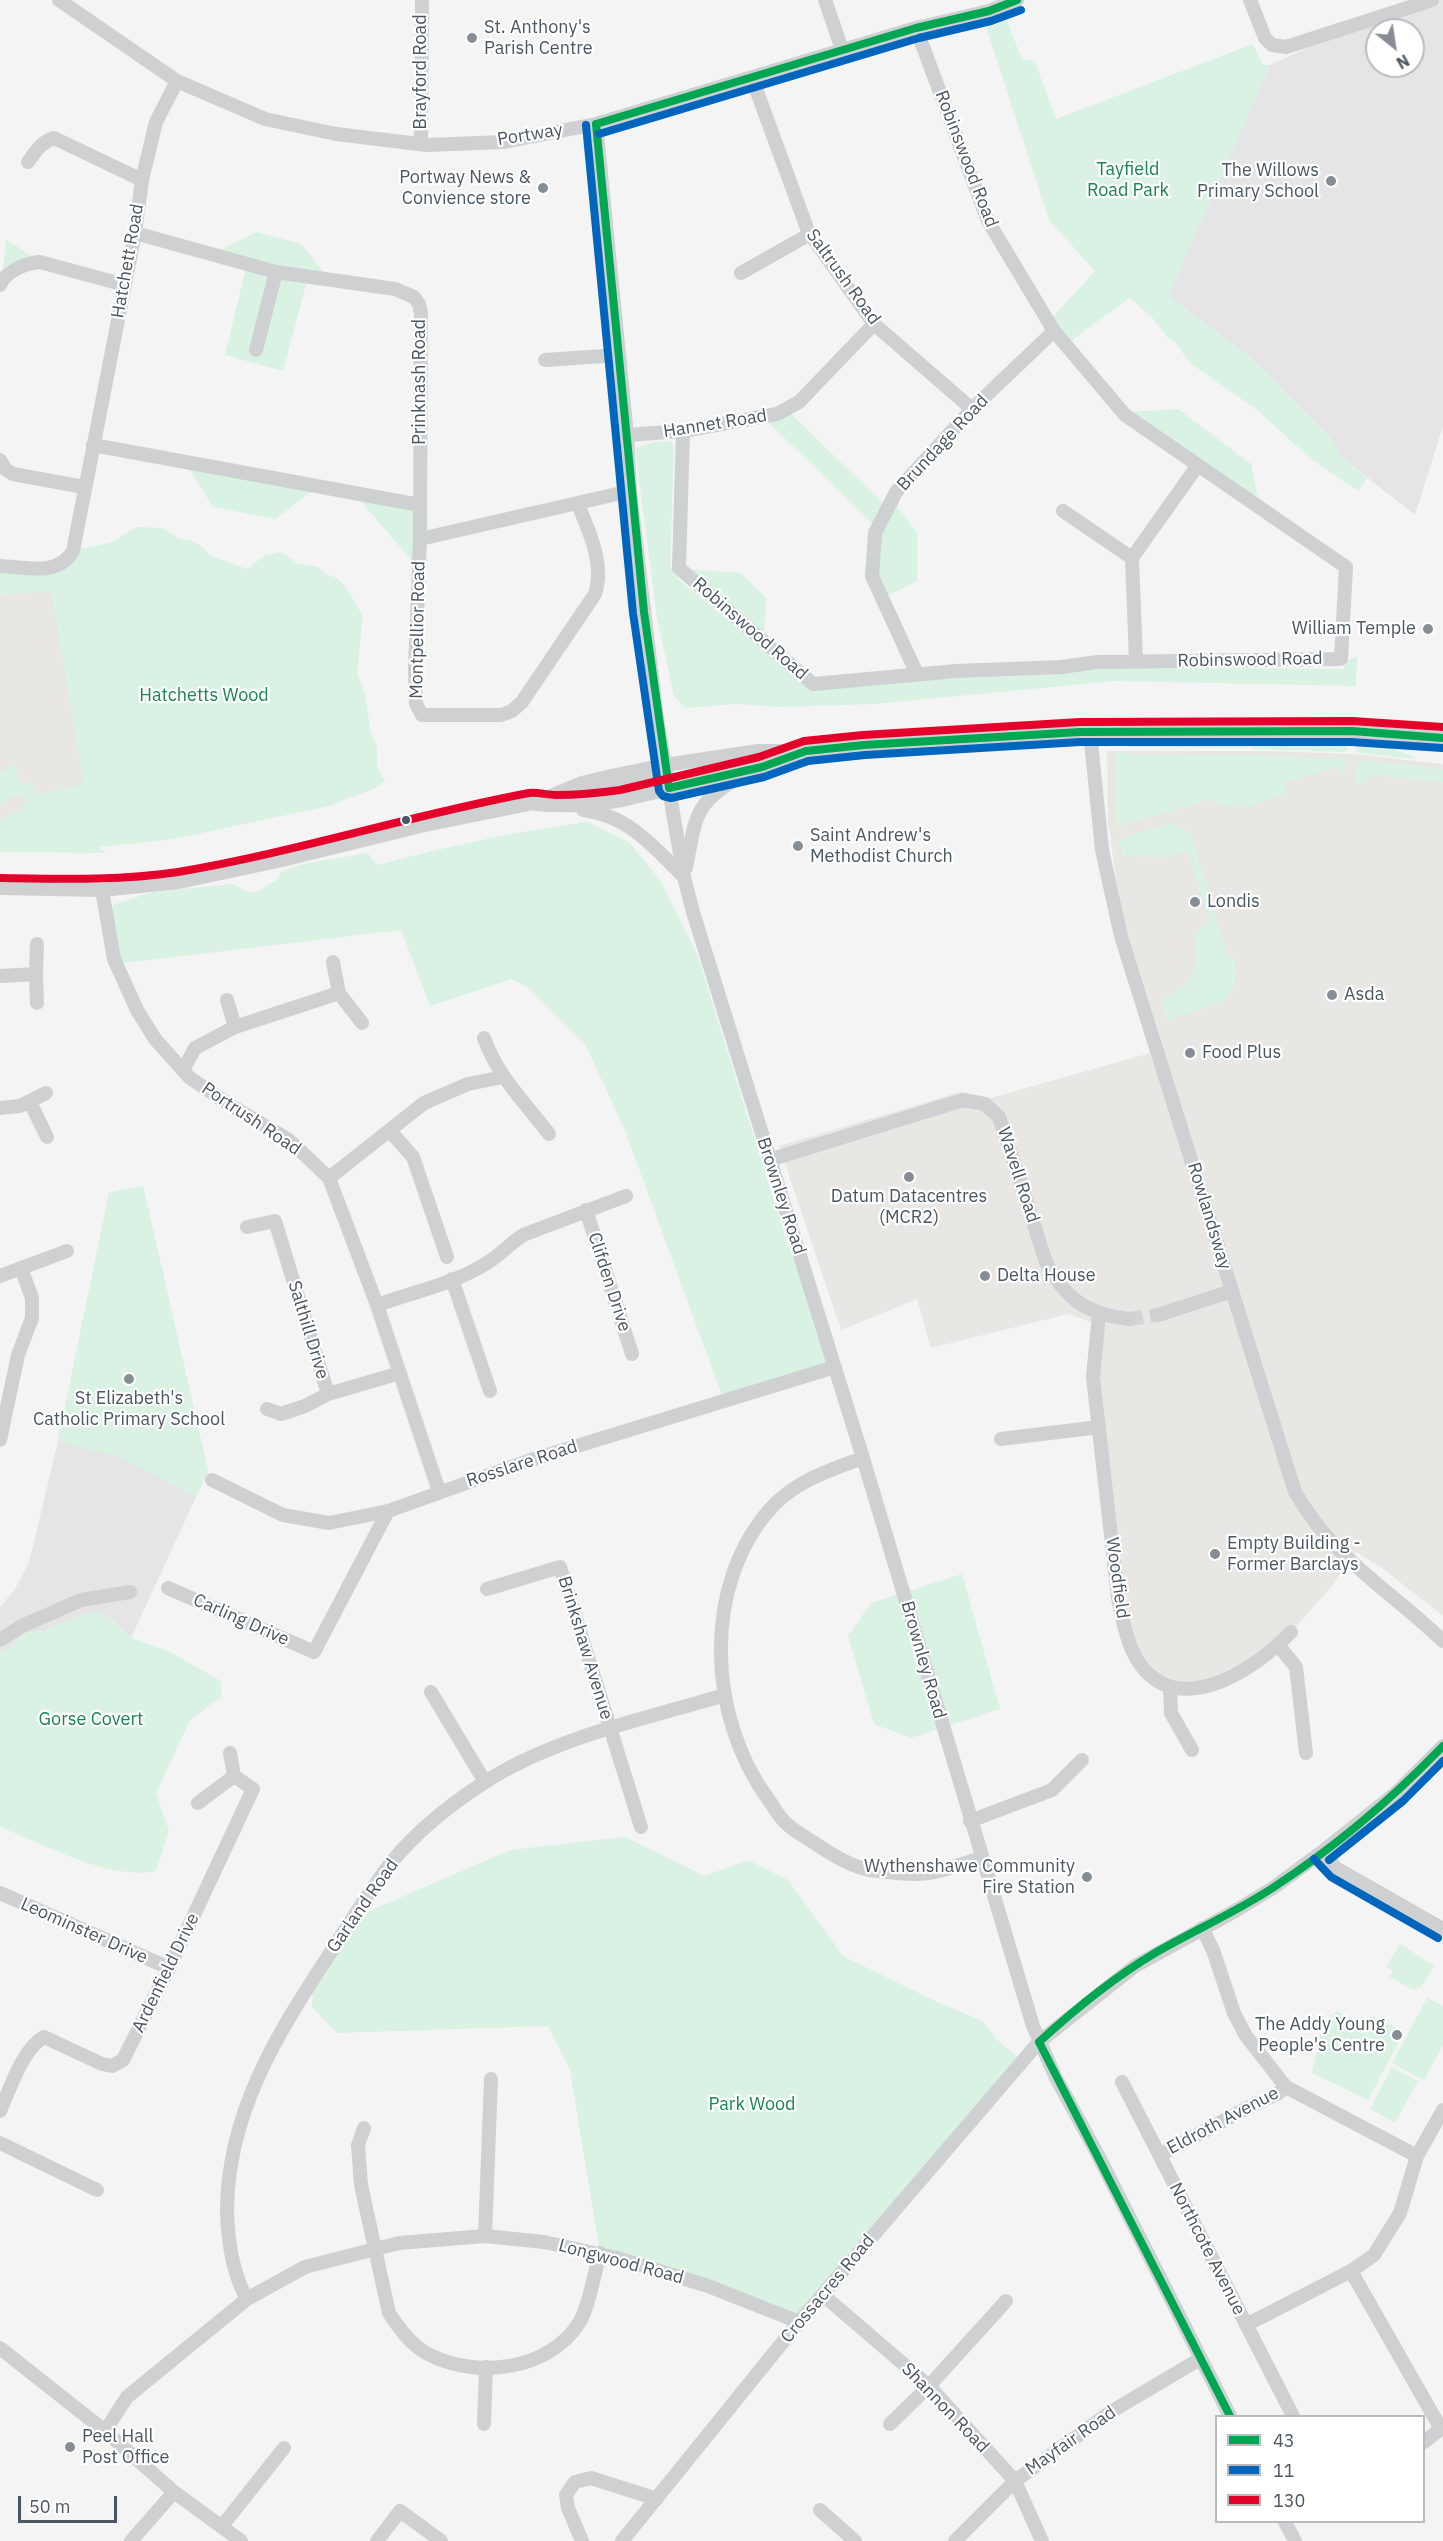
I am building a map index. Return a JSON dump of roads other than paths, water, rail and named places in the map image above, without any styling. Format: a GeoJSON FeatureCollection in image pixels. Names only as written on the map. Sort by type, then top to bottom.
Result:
{"type":"FeatureCollection","features":[{"type":"Feature","properties":{"kind":"street","name":"Portway"},"geometry":{"type":"LineString","coordinates":[[59,0],[177,81],[266,119],[336,134],[421,144],[504,142],[596,124],[842,49],[916,28],[989,11],[1017,0]]}},
{"type":"Feature","properties":{"kind":"street","name":"Brayford Road"},"geometry":{"type":"LineString","coordinates":[[421,144],[422,0]]}},
{"type":"Feature","properties":{"kind":"street"},"geometry":{"type":"LineString","coordinates":[[825,0],[842,49]]}},
{"type":"Feature","properties":{"kind":"street"},"geometry":{"type":"LineString","coordinates":[[1250,0],[1265,38],[1272,45],[1286,47],[1432,0]]}},
{"type":"Feature","properties":{"kind":"street","name":"Robinswood Road"},"geometry":{"type":"LineString","coordinates":[[683,432],[679,568],[813,684],[917,674],[1136,661],[1249,662],[1341,659],[1346,567],[1125,415],[1054,331],[988,221],[916,28]]}},
{"type":"Feature","properties":{"kind":"street","name":"Saltrush Road"},"geometry":{"type":"LineString","coordinates":[[752,78],[794,198],[810,234],[874,324],[972,409]]}},
{"type":"Feature","properties":{"kind":"street","name":"Hatchett Road"},"geometry":{"type":"LineString","coordinates":[[0,566],[58,567],[68,561],[73,551],[135,233],[142,180],[156,122],[177,81]]}},
{"type":"Feature","properties":{"kind":"street","name":"Brownley Road"},"geometry":{"type":"LineString","coordinates":[[596,124],[627,435],[630,491],[661,742],[684,877],[693,912],[863,1458],[1024,1999],[1056,2079],[1098,2155],[1229,2415]]}},
{"type":"Feature","properties":{"kind":"street"},"geometry":{"type":"LineString","coordinates":[[28,162],[39,147],[54,138],[142,180]]}},
{"type":"Feature","properties":{"kind":"street","name":"Prinknash Road"},"geometry":{"type":"LineString","coordinates":[[135,233],[276,272],[395,289],[414,297],[421,313],[420,539]]}},
{"type":"Feature","properties":{"kind":"street"},"geometry":{"type":"LineString","coordinates":[[741,273],[810,234]]}},
{"type":"Feature","properties":{"kind":"street"},"geometry":{"type":"LineString","coordinates":[[0,285],[2,280],[19,267],[28,263],[40,262],[125,285]]}},
{"type":"Feature","properties":{"kind":"street"},"geometry":{"type":"LineString","coordinates":[[256,350],[276,272]]}},
{"type":"Feature","properties":{"kind":"street","name":"Hannet Road"},"geometry":{"type":"LineString","coordinates":[[627,435],[683,432],[777,414],[799,402],[874,324]]}},
{"type":"Feature","properties":{"kind":"street","name":"Brundage Road"},"geometry":{"type":"LineString","coordinates":[[917,674],[872,576],[875,533],[896,492],[972,409],[1054,331]]}},
{"type":"Feature","properties":{"kind":"street"},"geometry":{"type":"LineString","coordinates":[[545,360],[619,355]]}},
{"type":"Feature","properties":{"kind":"street"},"geometry":{"type":"LineString","coordinates":[[93,445],[420,505]]}},
{"type":"Feature","properties":{"kind":"street"},"geometry":{"type":"LineString","coordinates":[[0,460],[5,468],[14,474],[84,487]]}},
{"type":"Feature","properties":{"kind":"street"},"geometry":{"type":"LineString","coordinates":[[1136,661],[1132,558],[1198,465]]}},
{"type":"Feature","properties":{"kind":"street"},"geometry":{"type":"LineString","coordinates":[[420,539],[630,491]]}},
{"type":"Feature","properties":{"kind":"street","name":"Montpellior Road"},"geometry":{"type":"LineString","coordinates":[[420,539],[415,669],[418,710],[422,715],[501,715],[512,711],[522,702],[595,594],[599,582],[599,571],[592,540],[578,504]]}},
{"type":"Feature","properties":{"kind":"street"},"geometry":{"type":"LineString","coordinates":[[1063,511],[1132,558]]}},
{"type":"Feature","properties":{"kind":"street"},"geometry":{"type":"LineString","coordinates":[[553,800],[582,783],[665,765],[758,751],[806,751],[864,745],[1090,732],[1352,731],[1443,738]]}},
{"type":"Feature","properties":{"kind":"street","name":"Rowlandsway"},"geometry":{"type":"LineString","coordinates":[[1090,732],[1102,850],[1121,936],[1286,1467],[1302,1504],[1328,1539],[1349,1562],[1443,1641]]}},
{"type":"Feature","properties":{"kind":"street"},"geometry":{"type":"LineString","coordinates":[[684,877],[695,822],[701,807],[732,781],[806,751]]}},
{"type":"Feature","properties":{"kind":"street"},"geometry":{"type":"LineString","coordinates":[[0,888],[102,890],[179,882],[278,861],[425,825],[655,779],[663,781],[669,788],[762,767]]}},
{"type":"Feature","properties":{"kind":"street"},"geometry":{"type":"LineString","coordinates":[[553,800],[597,811],[626,824],[641,835],[684,877]]}},
{"type":"Feature","properties":{"kind":"street","name":"Portrush Road"},"geometry":{"type":"LineString","coordinates":[[102,890],[114,959],[133,1001],[155,1039],[190,1078],[289,1140],[328,1178],[377,1305],[439,1491]]}},
{"type":"Feature","properties":{"kind":"street"},"geometry":{"type":"LineString","coordinates":[[37,944],[37,1003]]}},
{"type":"Feature","properties":{"kind":"street"},"geometry":{"type":"LineString","coordinates":[[333,962],[339,993],[362,1023]]}},
{"type":"Feature","properties":{"kind":"street"},"geometry":{"type":"LineString","coordinates":[[0,976],[36,974]]}},
{"type":"Feature","properties":{"kind":"street"},"geometry":{"type":"LineString","coordinates":[[183,1070],[195,1048],[235,1027],[339,993]]}},
{"type":"Feature","properties":{"kind":"street"},"geometry":{"type":"LineString","coordinates":[[227,1000],[235,1027]]}},
{"type":"Feature","properties":{"kind":"street"},"geometry":{"type":"LineString","coordinates":[[484,1038],[493,1062],[503,1077],[549,1134]]}},
{"type":"Feature","properties":{"kind":"street"},"geometry":{"type":"LineString","coordinates":[[328,1178],[424,1103],[468,1084],[503,1077]]}},
{"type":"Feature","properties":{"kind":"street"},"geometry":{"type":"LineString","coordinates":[[0,1108],[20,1106],[46,1094]]}},
{"type":"Feature","properties":{"kind":"street","name":"Wavell Road"},"geometry":{"type":"LineString","coordinates":[[769,1160],[963,1100],[985,1104],[999,1117],[1046,1262],[1055,1280],[1066,1294],[1080,1305],[1099,1314],[1129,1319]]}},
{"type":"Feature","properties":{"kind":"street"},"geometry":{"type":"LineString","coordinates":[[30,1102],[47,1137]]}},
{"type":"Feature","properties":{"kind":"street"},"geometry":{"type":"LineString","coordinates":[[390,1131],[413,1157],[447,1257]]}},
{"type":"Feature","properties":{"kind":"street","name":"Clifden Drive"},"geometry":{"type":"LineString","coordinates":[[377,1305],[452,1279],[490,1261],[523,1235],[626,1196]]}},
{"type":"Feature","properties":{"kind":"street","name":"Clifden Drive"},"geometry":{"type":"LineString","coordinates":[[585,1210],[632,1354]]}},
{"type":"Feature","properties":{"kind":"street","name":"Salthill Drive"},"geometry":{"type":"LineString","coordinates":[[247,1227],[275,1221],[328,1394],[400,1373]]}},
{"type":"Feature","properties":{"kind":"street"},"geometry":{"type":"LineString","coordinates":[[0,1275],[67,1251]]}},
{"type":"Feature","properties":{"kind":"street"},"geometry":{"type":"LineString","coordinates":[[0,1440],[18,1355],[32,1318],[32,1298],[21,1268]]}},
{"type":"Feature","properties":{"kind":"street"},"geometry":{"type":"LineString","coordinates":[[452,1279],[490,1391]]}},
{"type":"Feature","properties":{"kind":"street"},"geometry":{"type":"LineString","coordinates":[[1158,1315],[1232,1291]]}},
{"type":"Feature","properties":{"kind":"street","name":"Woodfield"},"geometry":{"type":"LineString","coordinates":[[1099,1314],[1093,1377],[1110,1532],[1124,1627],[1134,1654],[1148,1672],[1170,1687]]}},
{"type":"Feature","properties":{"kind":"street","name":"Rosslare Road"},"geometry":{"type":"LineString","coordinates":[[212,1480],[283,1515],[329,1522],[388,1511],[531,1460],[835,1367]]}},
{"type":"Feature","properties":{"kind":"street"},"geometry":{"type":"LineString","coordinates":[[267,1409],[282,1414],[305,1406],[328,1394]]}},
{"type":"Feature","properties":{"kind":"street"},"geometry":{"type":"LineString","coordinates":[[1001,1439],[1099,1427]]}},
{"type":"Feature","properties":{"kind":"street"},"geometry":{"type":"LineString","coordinates":[[863,1458],[817,1475],[792,1488],[760,1521],[740,1552],[731,1575],[724,1604],[722,1632],[725,1695],[736,1740],[753,1779],[786,1824],[829,1853],[868,1870],[927,1874],[982,1858]]}},
{"type":"Feature","properties":{"kind":"street","name":"Carling Drive"},"geometry":{"type":"LineString","coordinates":[[168,1588],[314,1652],[388,1511]]}},
{"type":"Feature","properties":{"kind":"street","name":"Brinkshaw Avenue"},"geometry":{"type":"LineString","coordinates":[[487,1589],[560,1567],[641,1827]]}},
{"type":"Feature","properties":{"kind":"street"},"geometry":{"type":"LineString","coordinates":[[0,1640],[22,1626],[81,1600],[130,1592]]}},
{"type":"Feature","properties":{"kind":"street"},"geometry":{"type":"LineString","coordinates":[[1192,1750],[1171,1713],[1170,1687],[1195,1689],[1232,1678],[1278,1645],[1291,1632]]}},
{"type":"Feature","properties":{"kind":"street"},"geometry":{"type":"LineString","coordinates":[[1278,1645],[1296,1667],[1306,1753]]}},
{"type":"Feature","properties":{"kind":"street"},"geometry":{"type":"LineString","coordinates":[[431,1692],[485,1782]]}},
{"type":"Feature","properties":{"kind":"street","name":"Garland Road"},"geometry":{"type":"LineString","coordinates":[[247,2299],[240,2287],[232,2261],[227,2226],[227,2188],[241,2115],[267,2054],[293,2009],[361,1904],[391,1864],[431,1822],[452,1804],[485,1782],[525,1760],[609,1730],[725,1695]]}},
{"type":"Feature","properties":{"kind":"street","name":"Crossacres Road"},"geometry":{"type":"LineString","coordinates":[[622,2541],[799,2322],[1040,2042],[1135,1966],[1273,1888],[1396,1792],[1443,1746]]}},
{"type":"Feature","properties":{"kind":"street"},"geometry":{"type":"LineString","coordinates":[[198,1803],[234,1776],[230,1753]]}},
{"type":"Feature","properties":{"kind":"street"},"geometry":{"type":"LineString","coordinates":[[970,1821],[1052,1790],[1082,1760]]}},
{"type":"Feature","properties":{"kind":"street","name":"Ardenfield Drive"},"geometry":{"type":"LineString","coordinates":[[0,2111],[29,2050],[44,2037],[102,2064],[112,2066],[123,2060],[253,1789],[234,1776]]}},
{"type":"Feature","properties":{"kind":"street"},"geometry":{"type":"LineString","coordinates":[[1322,1852],[1336,1868],[1443,1929]]}},
{"type":"Feature","properties":{"kind":"street","name":"Leominster Drive"},"geometry":{"type":"LineString","coordinates":[[0,1893],[169,1968]]}},
{"type":"Feature","properties":{"kind":"street"},"geometry":{"type":"LineString","coordinates":[[1202,1928],[1213,1950],[1234,2013],[1246,2036],[1286,2087],[1418,2156]]}},
{"type":"Feature","properties":{"kind":"street"},"geometry":{"type":"LineString","coordinates":[[486,2236],[491,2079]]}},
{"type":"Feature","properties":{"kind":"street","name":"Northcote Avenue"},"geometry":{"type":"LineString","coordinates":[[1122,2082],[1292,2415]]}},
{"type":"Feature","properties":{"kind":"street","name":"Eldroth Avenue"},"geometry":{"type":"LineString","coordinates":[[1160,2155],[1277,2094],[1286,2087]]}},
{"type":"Feature","properties":{"kind":"street"},"geometry":{"type":"LineString","coordinates":[[1246,2325],[1351,2271],[1374,2255],[1400,2212],[1418,2156],[1443,2110]]}},
{"type":"Feature","properties":{"kind":"street"},"geometry":{"type":"LineString","coordinates":[[364,2128],[358,2145],[361,2185],[389,2313],[411,2342],[442,2360],[457,2365],[513,2367],[538,2359],[562,2344],[581,2322],[600,2253]]}},
{"type":"Feature","properties":{"kind":"street"},"geometry":{"type":"LineString","coordinates":[[0,2143],[98,2190]]}},
{"type":"Feature","properties":{"kind":"street","name":"Longwood Road"},"geometry":{"type":"LineString","coordinates":[[105,2431],[127,2397],[247,2299],[305,2267],[375,2247],[427,2239],[486,2236],[543,2242],[600,2253],[708,2286],[799,2322]]}},
{"type":"Feature","properties":{"kind":"street"},"geometry":{"type":"LineString","coordinates":[[1351,2271],[1442,2428],[1425,2441]]}},
{"type":"Feature","properties":{"kind":"street","name":"Shannon Road"},"geometry":{"type":"LineString","coordinates":[[823,2295],[929,2386],[1015,2481],[1042,2541]]}},
{"type":"Feature","properties":{"kind":"street"},"geometry":{"type":"LineString","coordinates":[[890,2424],[929,2386],[1006,2301]]}},
{"type":"Feature","properties":{"kind":"street"},"geometry":{"type":"LineString","coordinates":[[0,2348],[105,2431],[174,2492],[241,2541]]}},
{"type":"Feature","properties":{"kind":"street","name":"Mayfair Road"},"geometry":{"type":"LineString","coordinates":[[955,2541],[1015,2481],[1112,2411],[1200,2360]]}},
{"type":"Feature","properties":{"kind":"street"},"geometry":{"type":"LineString","coordinates":[[484,2424],[486,2367]]}},
{"type":"Feature","properties":{"kind":"street"},"geometry":{"type":"LineString","coordinates":[[222,2526],[284,2448]]}},
{"type":"Feature","properties":{"kind":"street"},"geometry":{"type":"LineString","coordinates":[[582,2541],[568,2508],[566,2495],[575,2482],[591,2478],[657,2499]]}},
{"type":"Feature","properties":{"kind":"street"},"geometry":{"type":"LineString","coordinates":[[131,2541],[174,2492]]}},
{"type":"Feature","properties":{"kind":"street"},"geometry":{"type":"LineString","coordinates":[[820,2510],[855,2541]]}},
{"type":"Feature","properties":{"kind":"street"},"geometry":{"type":"LineString","coordinates":[[377,2541],[400,2511],[441,2541]]}},
{"type":"Feature","properties":{"kind":"street"},"geometry":{"type":"LineString","coordinates":[[1286,2523],[1295,2541]]}},
{"type":"Feature","properties":{"kind":"tunnel"},"geometry":{"type":"LineString","coordinates":[[1129,1319],[1158,1315]]}},
{"type":"Feature","properties":{"kind":"place","name":"St. Anthony's Parish Centre"},"geometry":{"type":"Point","coordinates":[472,38]}},
{"type":"Feature","properties":{"kind":"place","name":"The Willows Primary School"},"geometry":{"type":"Point","coordinates":[1331,181]}},
{"type":"Feature","properties":{"kind":"place","name":"Portway News & Convience store"},"geometry":{"type":"Point","coordinates":[543,188]}},
{"type":"Feature","properties":{"kind":"place","name":"William Temple"},"geometry":{"type":"Point","coordinates":[1428,629]}},
{"type":"Feature","properties":{"kind":"place","name":"Saint Andrew's Methodist Church"},"geometry":{"type":"Point","coordinates":[798,846]}},
{"type":"Feature","properties":{"kind":"place","name":"Londis"},"geometry":{"type":"Point","coordinates":[1195,902]}},
{"type":"Feature","properties":{"kind":"place","name":"Asda"},"geometry":{"type":"Point","coordinates":[1332,995]}},
{"type":"Feature","properties":{"kind":"place","name":"Food Plus"},"geometry":{"type":"Point","coordinates":[1190,1053]}},
{"type":"Feature","properties":{"kind":"place","name":"Datum Datacentres (MCR2)"},"geometry":{"type":"Point","coordinates":[909,1177]}},
{"type":"Feature","properties":{"kind":"place","name":"Delta House"},"geometry":{"type":"Point","coordinates":[985,1276]}},
{"type":"Feature","properties":{"kind":"place","name":"St Elizabeth's Catholic Primary School"},"geometry":{"type":"Point","coordinates":[129,1379]}},
{"type":"Feature","properties":{"kind":"place","name":"Empty Building - Former Barclays"},"geometry":{"type":"Point","coordinates":[1215,1554]}},
{"type":"Feature","properties":{"kind":"place","name":"Wythenshawe Community Fire Station"},"geometry":{"type":"Point","coordinates":[1087,1877]}},
{"type":"Feature","properties":{"kind":"place","name":"The Addy Young People's Centre"},"geometry":{"type":"Point","coordinates":[1397,2035]}},
{"type":"Feature","properties":{"kind":"place","name":"Peel Hall Post Office"},"geometry":{"type":"Point","coordinates":[70,2447]}},
{"type":"Feature","properties":{"kind":"park label","name":"Tayfield Road Park"},"geometry":{"type":"Point","coordinates":[1128,180]}},
{"type":"Feature","properties":{"kind":"park label","name":"Hatchetts Wood"},"geometry":{"type":"Point","coordinates":[204,696]}},
{"type":"Feature","properties":{"kind":"park label","name":"Gorse Covert"},"geometry":{"type":"Point","coordinates":[91,1720]}},
{"type":"Feature","properties":{"kind":"park label","name":"Park Wood"},"geometry":{"type":"Point","coordinates":[752,2105]}}]}
